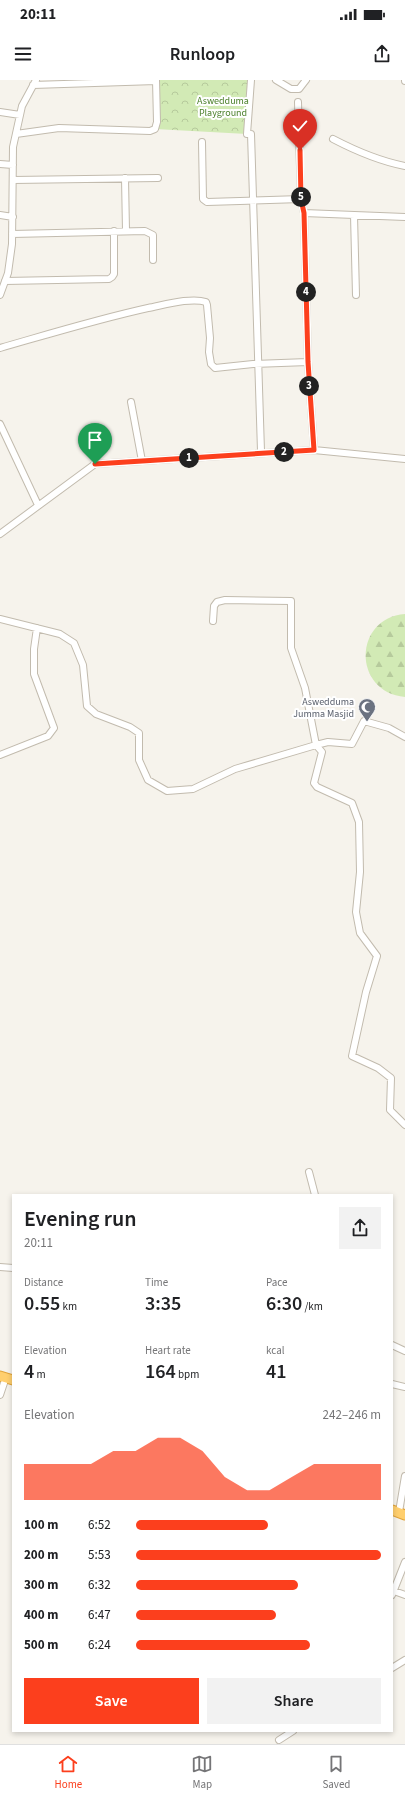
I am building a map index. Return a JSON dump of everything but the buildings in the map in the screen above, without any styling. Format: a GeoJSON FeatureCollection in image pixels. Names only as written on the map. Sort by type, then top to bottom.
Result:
{"type":"FeatureCollection","features":[{"type":"Feature","properties":{"kind":"street"},"geometry":{"type":"LineString","coordinates":[[0,295],[8,273],[12,234],[13,147],[22,106],[35,83],[156,80],[156,122],[155,129],[150,131],[59,128],[16,134]]}},
{"type":"Feature","properties":{"kind":"street"},"geometry":{"type":"LineString","coordinates":[[251,80],[247,134],[251,134],[254,200],[261,451]]}},
{"type":"Feature","properties":{"kind":"street"},"geometry":{"type":"LineString","coordinates":[[276,80],[291,89],[299,89],[306,80]]}},
{"type":"Feature","properties":{"kind":"street"},"geometry":{"type":"LineString","coordinates":[[298,102],[301,199],[304,213],[308,362],[314,450]]}},
{"type":"Feature","properties":{"kind":"street"},"geometry":{"type":"LineString","coordinates":[[0,112],[20,115]]}},
{"type":"Feature","properties":{"kind":"street"},"geometry":{"type":"LineString","coordinates":[[333,139],[357,152],[405,166]]}},
{"type":"Feature","properties":{"kind":"street"},"geometry":{"type":"LineString","coordinates":[[202,142],[204,199],[207,202],[301,199]]}},
{"type":"Feature","properties":{"kind":"street"},"geometry":{"type":"LineString","coordinates":[[0,164],[13,165]]}},
{"type":"Feature","properties":{"kind":"street"},"geometry":{"type":"LineString","coordinates":[[125,178],[126,231]]}},
{"type":"Feature","properties":{"kind":"street"},"geometry":{"type":"LineString","coordinates":[[13,180],[158,178]]}},
{"type":"Feature","properties":{"kind":"street"},"geometry":{"type":"LineString","coordinates":[[304,213],[405,218]]}},
{"type":"Feature","properties":{"kind":"street"},"geometry":{"type":"LineString","coordinates":[[0,215],[13,217]]}},
{"type":"Feature","properties":{"kind":"street"},"geometry":{"type":"LineString","coordinates":[[354,215],[356,295]]}},
{"type":"Feature","properties":{"kind":"street"},"geometry":{"type":"LineString","coordinates":[[5,281],[112,278],[114,274],[114,231]]}},
{"type":"Feature","properties":{"kind":"street"},"geometry":{"type":"LineString","coordinates":[[12,234],[145,231],[153,235],[153,260]]}},
{"type":"Feature","properties":{"kind":"street"},"geometry":{"type":"LineString","coordinates":[[0,348],[117,315],[171,303],[200,300],[206,302],[207,305],[210,338],[209,352],[211,364],[215,368],[308,362]]}},
{"type":"Feature","properties":{"kind":"street"},"geometry":{"type":"LineString","coordinates":[[131,402],[142,461]]}},
{"type":"Feature","properties":{"kind":"street"},"geometry":{"type":"LineString","coordinates":[[0,424],[38,505]]}},
{"type":"Feature","properties":{"kind":"street"},"geometry":{"type":"LineString","coordinates":[[0,534],[95,464],[314,450],[405,459]]}},
{"type":"Feature","properties":{"kind":"street"},"geometry":{"type":"LineString","coordinates":[[213,621],[214,606],[217,602],[225,600],[291,601],[291,648],[305,688],[316,745],[322,752],[314,783],[317,787],[352,803],[359,822],[360,872],[356,912],[360,933],[377,956],[366,992],[352,1056],[378,1068],[391,1078],[390,1110],[405,1125]]}},
{"type":"Feature","properties":{"kind":"street"},"geometry":{"type":"LineString","coordinates":[[0,619],[60,634],[74,643],[83,665],[87,706],[96,714],[130,727],[139,733],[139,760],[148,780],[167,791],[193,789],[235,769],[316,745],[328,742],[352,744],[364,722],[389,728],[405,737]]}},
{"type":"Feature","properties":{"kind":"street"},"geometry":{"type":"LineString","coordinates":[[0,755],[48,736],[54,728],[34,674],[34,649],[37,628]]}},
{"type":"Feature","properties":{"kind":"street"},"geometry":{"type":"LineString","coordinates":[[309,1172],[315,1194]]}},
{"type":"Feature","properties":{"kind":"street"},"geometry":{"type":"LineString","coordinates":[[0,1267],[12,1268]]}},
{"type":"Feature","properties":{"kind":"street"},"geometry":{"type":"LineString","coordinates":[[393,1345],[405,1351]]}},
{"type":"Feature","properties":{"kind":"street"},"geometry":{"type":"LineString","coordinates":[[0,1395],[6,1378]]}},
{"type":"Feature","properties":{"kind":"street"},"geometry":{"type":"LineString","coordinates":[[393,1384],[405,1387]]}},
{"type":"Feature","properties":{"kind":"street"},"geometry":{"type":"LineString","coordinates":[[399,1512],[405,1476]]}},
{"type":"Feature","properties":{"kind":"street"},"geometry":{"type":"LineString","coordinates":[[405,1562],[393,1593],[405,1595]]}},
{"type":"Feature","properties":{"kind":"street"},"geometry":{"type":"LineString","coordinates":[[393,1667],[405,1660]]}},
{"type":"Feature","properties":{"kind":"street"},"geometry":{"type":"LineString","coordinates":[[279,1742],[280,1732]]}},
{"type":"Feature","properties":{"kind":"street"},"geometry":{"type":"LineString","coordinates":[[279,1742],[292,1732]]}},
{"type":"Feature","properties":{"kind":"green space","name":"Aswedduma Playground"},"geometry":{"type":"Polygon","coordinates":[[[153,80],[251,80],[247,134],[155,129],[153,80]]]}},
{"type":"Feature","properties":{"kind":"green space"},"geometry":{"type":"Polygon","coordinates":[[[405,614],[405,697],[388,692],[375,682],[368,670],[366,655],[368,641],[376,628],[388,619],[405,614]]]}},
{"type":"Feature","properties":{"kind":"place","name":"Aswedduma Jumma Masjid"},"geometry":{"type":"Point","coordinates":[367,722]}},
{"type":"Feature","properties":{"kind":"route"},"geometry":{"type":"LineString","coordinates":[[95,464],[314,450],[309,393],[304,213],[301,199],[300,150]]}}]}
